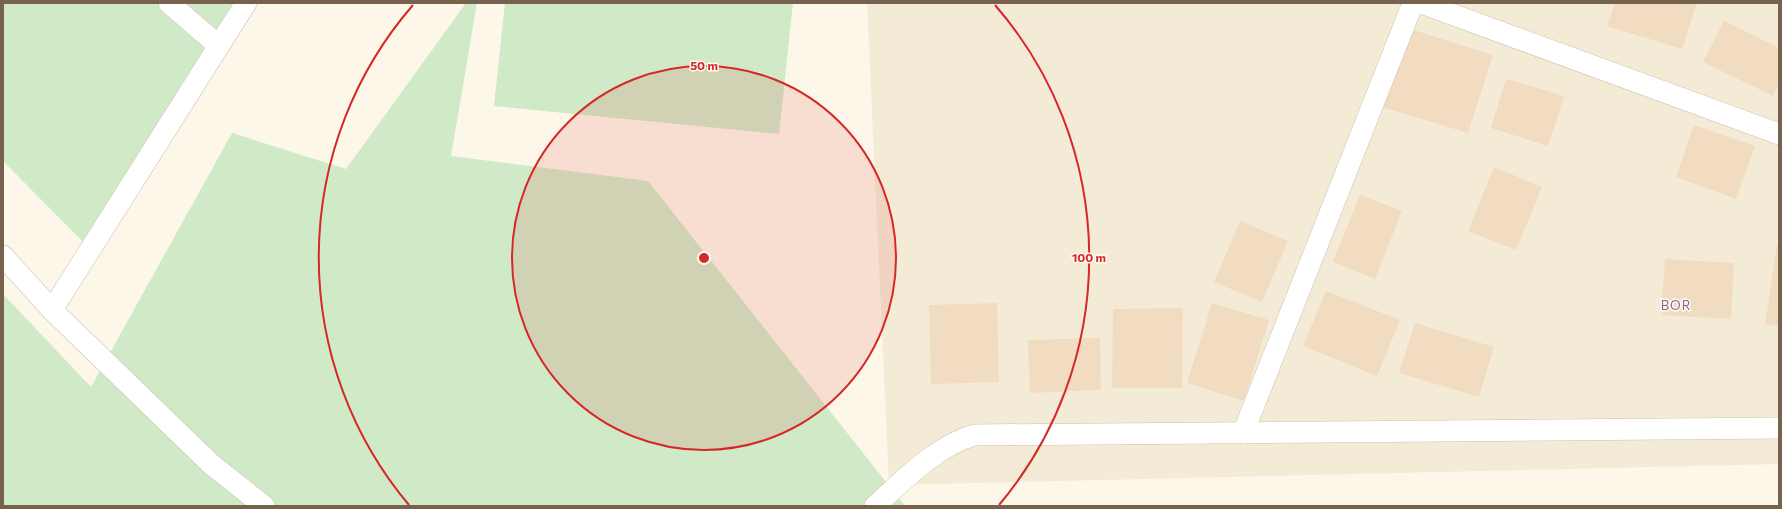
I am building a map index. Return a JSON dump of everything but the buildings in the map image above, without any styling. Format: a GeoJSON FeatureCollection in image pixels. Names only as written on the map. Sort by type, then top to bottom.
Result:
{"type":"FeatureCollection","features":[{"type":"Feature","properties":{"kind":"street"},"geometry":{"type":"LineString","coordinates":[[169,3],[219,46]]}},
{"type":"Feature","properties":{"kind":"street"},"geometry":{"type":"LineString","coordinates":[[52,310],[246,3]]}},
{"type":"Feature","properties":{"kind":"street"},"geometry":{"type":"LineString","coordinates":[[1244,433],[1413,3]]}},
{"type":"Feature","properties":{"kind":"street"},"geometry":{"type":"LineString","coordinates":[[1422,3],[1779,134]]}},
{"type":"Feature","properties":{"kind":"street"},"geometry":{"type":"LineString","coordinates":[[3,256],[52,310],[212,465],[264,506]]}},
{"type":"Feature","properties":{"kind":"street"},"geometry":{"type":"LineString","coordinates":[[875,506],[946,446],[957,440],[974,435],[1779,428]]}},
{"type":"Feature","properties":{"kind":"shaded area"},"geometry":{"type":"Polygon","coordinates":[[[867,3],[1779,3],[1779,464],[889,485],[867,3]]]}},
{"type":"Feature","properties":{"kind":"green space"},"geometry":{"type":"Polygon","coordinates":[[[3,3],[258,3],[83,242],[3,161],[3,3]]]}},
{"type":"Feature","properties":{"kind":"green space"},"geometry":{"type":"Polygon","coordinates":[[[466,3],[477,3],[451,156],[648,181],[905,506],[3,506],[3,294],[91,387],[232,133],[346,169],[466,3]]]}},
{"type":"Feature","properties":{"kind":"green space"},"geometry":{"type":"Polygon","coordinates":[[[505,3],[793,3],[779,134],[494,106],[505,3]]]}},
{"type":"Feature","properties":{"kind":"district","name":"BOR"},"geometry":{"type":"Point","coordinates":[1676,305]}}]}
